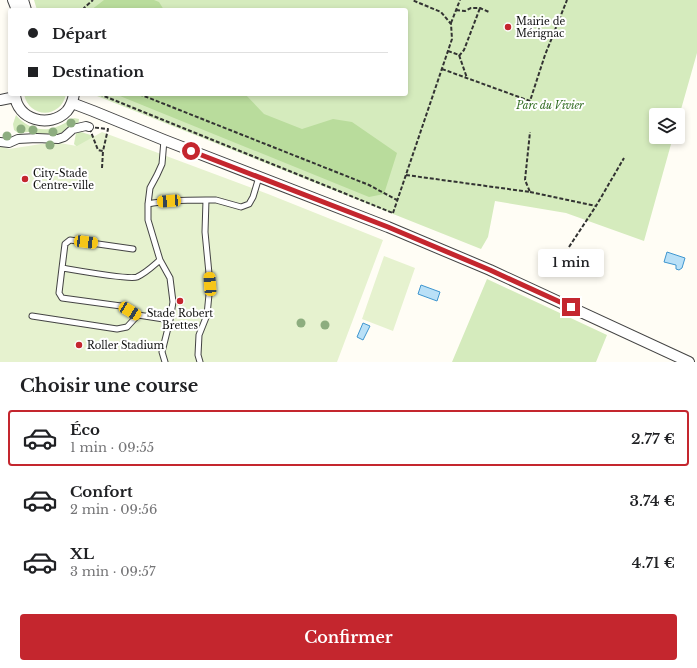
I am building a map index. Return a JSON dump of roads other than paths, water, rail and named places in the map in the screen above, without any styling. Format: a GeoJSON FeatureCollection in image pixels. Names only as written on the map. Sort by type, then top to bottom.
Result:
{"type":"FeatureCollection","features":[{"type":"Feature","properties":{"kind":"street"},"geometry":{"type":"LineString","coordinates":[[0,100],[15,96],[18,106],[24,113],[41,121],[59,117],[67,111],[73,99],[93,111],[388,227],[482,267],[689,362]]}},
{"type":"Feature","properties":{"kind":"street"},"geometry":{"type":"LineString","coordinates":[[0,142],[9,143],[18,139],[37,138],[58,139],[64,137],[73,129],[86,126],[89,127]]}},
{"type":"Feature","properties":{"kind":"lane"},"geometry":{"type":"LineString","coordinates":[[164,140],[162,164],[158,175],[150,188],[148,220],[160,260],[170,278],[173,302],[162,352],[165,362]]}},
{"type":"Feature","properties":{"kind":"lane"},"geometry":{"type":"LineString","coordinates":[[148,204],[172,201],[216,200],[241,206],[249,204],[260,177]]}},
{"type":"Feature","properties":{"kind":"lane"},"geometry":{"type":"LineString","coordinates":[[200,362],[198,355],[199,335],[206,315],[210,284],[206,232],[206,200]]}},
{"type":"Feature","properties":{"kind":"lane"},"geometry":{"type":"LineString","coordinates":[[133,249],[70,240],[65,244],[59,293],[62,298],[121,306],[138,315],[170,320]]}},
{"type":"Feature","properties":{"kind":"lane"},"geometry":{"type":"LineString","coordinates":[[62,268],[118,277],[136,278],[160,260]]}},
{"type":"Feature","properties":{"kind":"lane"},"geometry":{"type":"LineString","coordinates":[[32,316],[116,329],[127,327],[138,315]]}},
{"type":"Feature","properties":{"kind":"water"},"geometry":{"type":"Polygon","coordinates":[[[667,252],[685,258],[682,268],[679,270],[676,269],[676,265],[664,262],[667,252]]]}},
{"type":"Feature","properties":{"kind":"water"},"geometry":{"type":"Polygon","coordinates":[[[421,285],[440,292],[437,301],[418,294],[421,285]]]}},
{"type":"Feature","properties":{"kind":"water"},"geometry":{"type":"Polygon","coordinates":[[[363,323],[370,326],[363,340],[357,337],[363,323]]]}},
{"type":"Feature","properties":{"kind":"place","name":"Mairie de Mérignac"},"geometry":{"type":"Point","coordinates":[508,27]}},
{"type":"Feature","properties":{"kind":"place","name":"City-Stade Centre-ville"},"geometry":{"type":"Point","coordinates":[25,179]}},
{"type":"Feature","properties":{"kind":"place","name":"Stade Robert Brettes"},"geometry":{"type":"Point","coordinates":[180,301]}},
{"type":"Feature","properties":{"kind":"place","name":"Roller Stadium"},"geometry":{"type":"Point","coordinates":[79,345]}},
{"type":"Feature","properties":{"kind":"park label","name":"Parc du Vivier"},"geometry":{"type":"Point","coordinates":[550,105]}}]}
